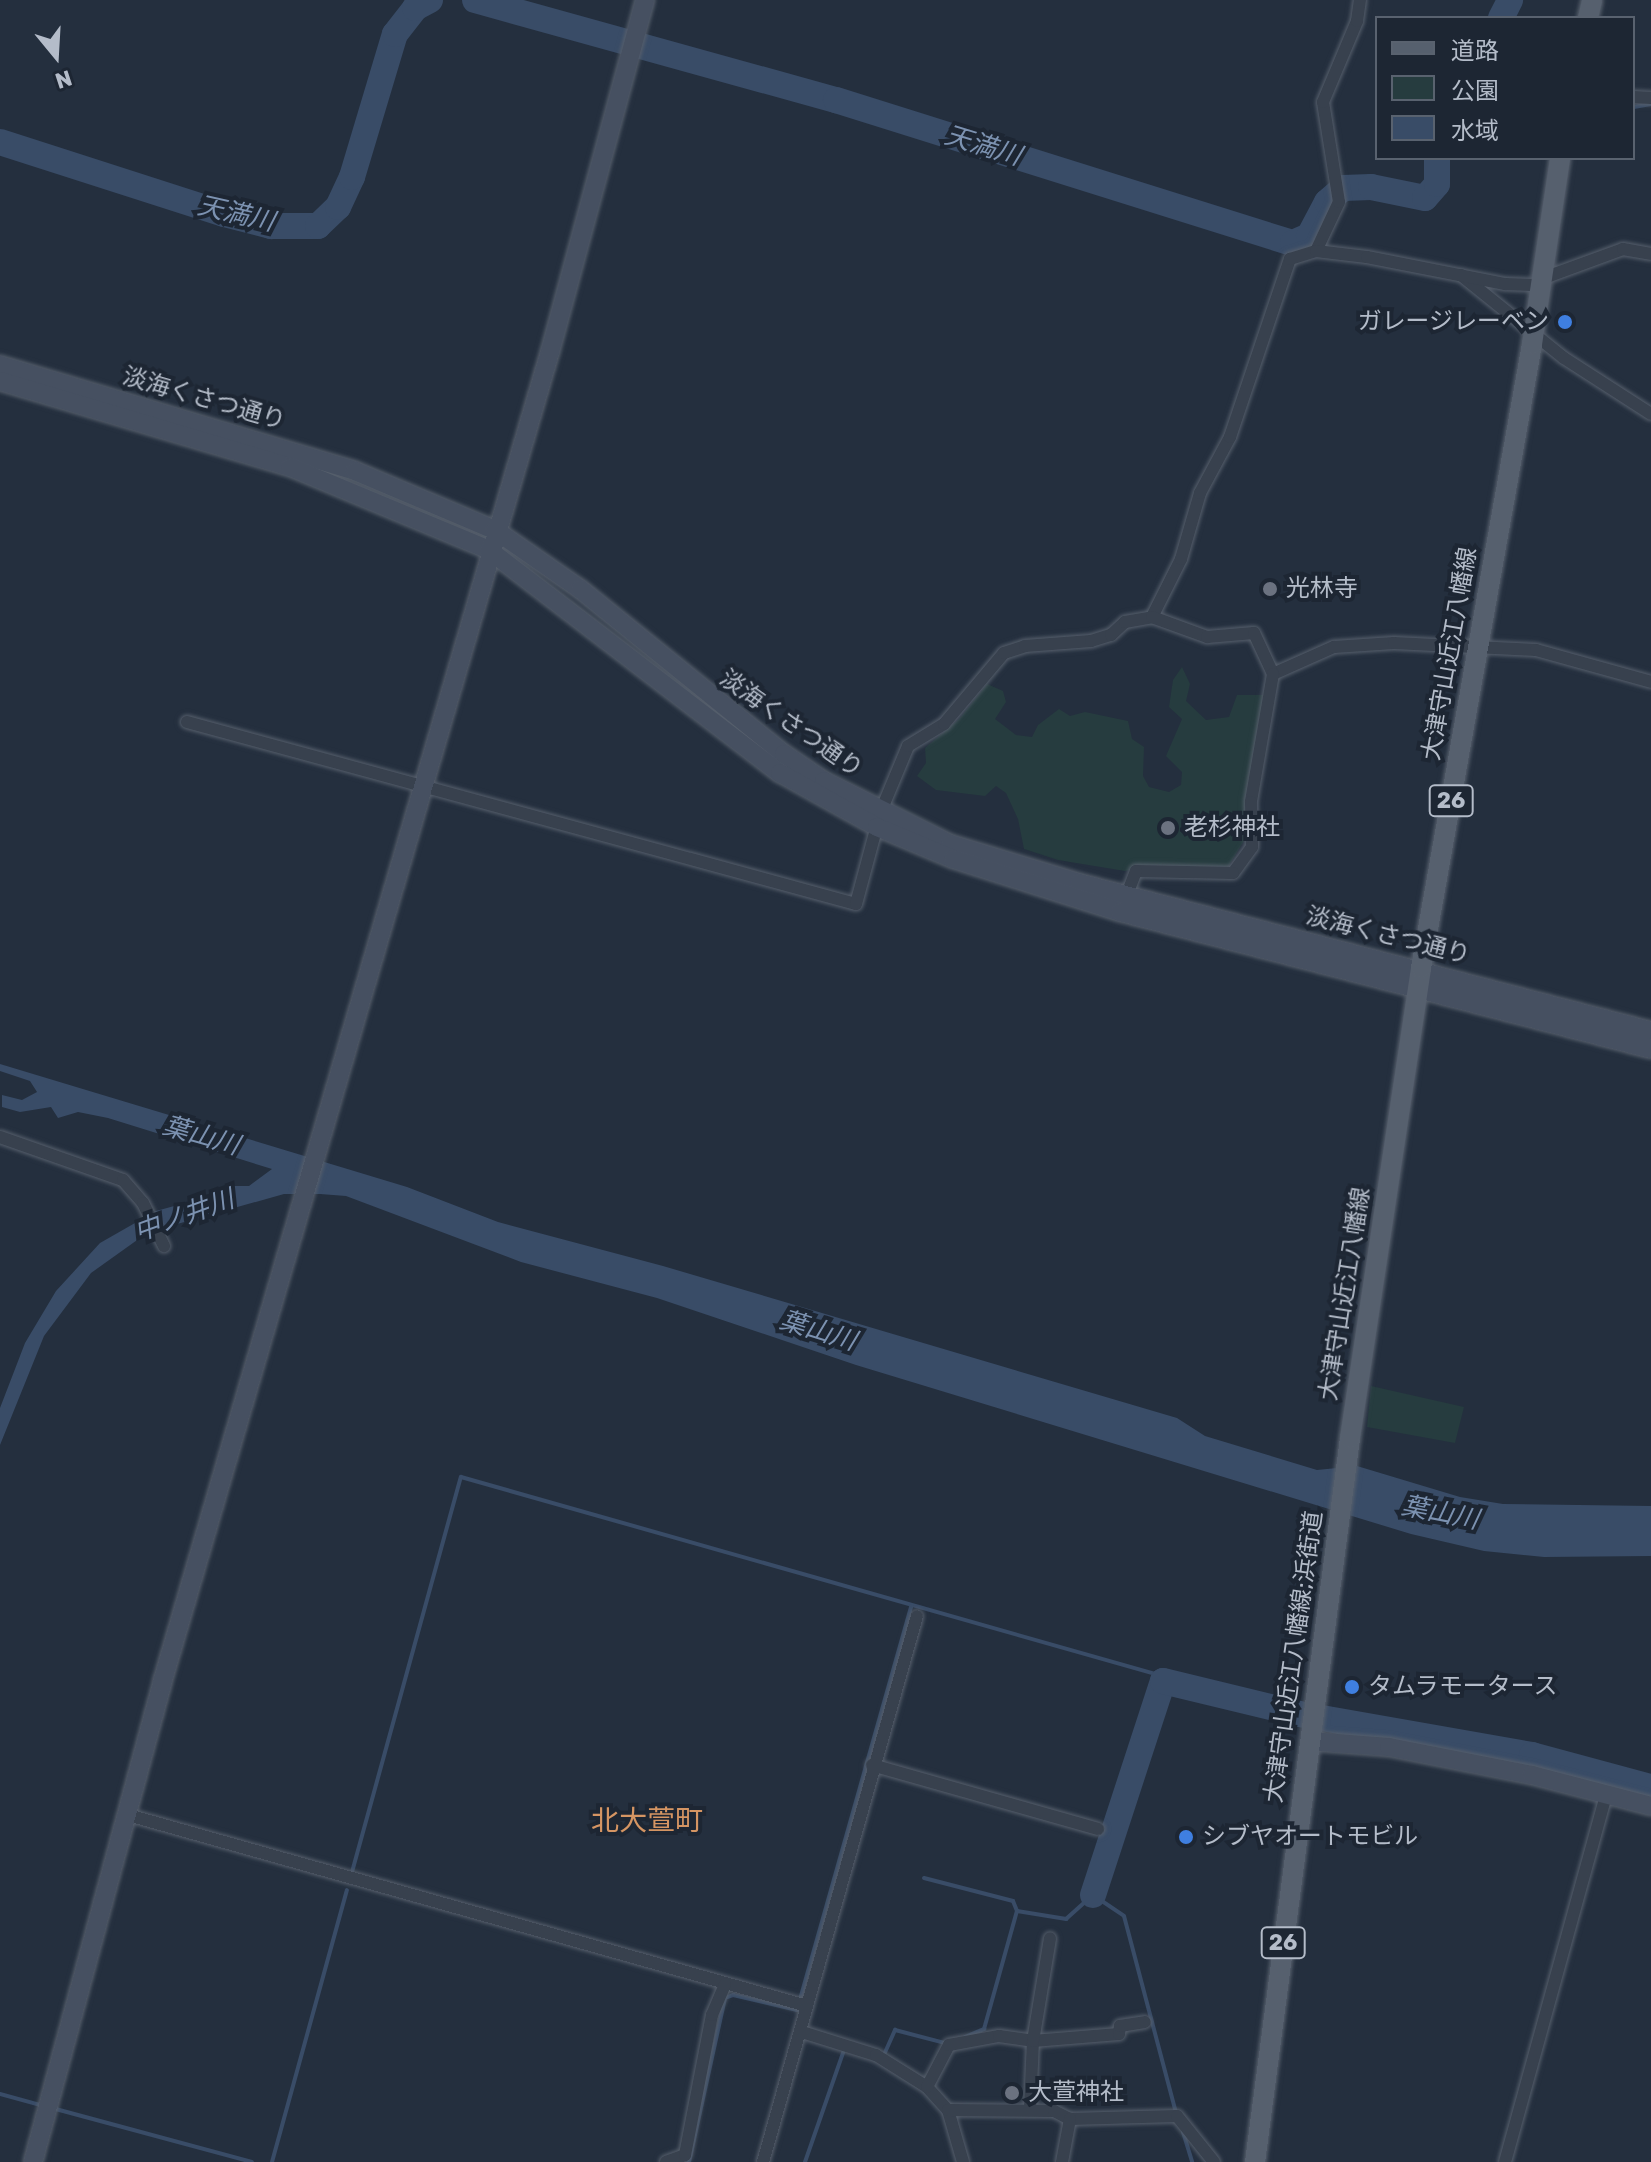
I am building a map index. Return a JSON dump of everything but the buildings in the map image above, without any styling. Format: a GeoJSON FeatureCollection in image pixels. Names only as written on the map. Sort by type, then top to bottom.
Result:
{"type":"FeatureCollection","features":[{"type":"Feature","properties":{"kind":"main road","name":"大津守山近江八幡線"},"geometry":{"type":"LineString","coordinates":[[1349,1445],[1421,968],[1534,335],[1560,160]]}},
{"type":"Feature","properties":{"kind":"main road","name":"大津守山近江八幡線;浜街道"},"geometry":{"type":"LineString","coordinates":[[1255,2162],[1349,1445]]}},
{"type":"Feature","properties":{"kind":"street"},"geometry":{"type":"LineString","coordinates":[[33,2162],[419,786],[632,58],[645,0]]}},
{"type":"Feature","properties":{"kind":"street"},"geometry":{"type":"LineString","coordinates":[[1316,251],[1339,199],[1323,102],[1357,21],[1360,0]]}},
{"type":"Feature","properties":{"kind":"street"},"geometry":{"type":"LineString","coordinates":[[1152,617],[1181,559],[1200,493],[1230,437],[1290,259],[1316,251],[1461,275],[1540,282],[1623,249],[1651,254]]}},
{"type":"Feature","properties":{"kind":"street"},"geometry":{"type":"LineString","coordinates":[[1461,275],[1534,335],[1651,414]]}},
{"type":"Feature","properties":{"kind":"street","name":"淡海くさつ通り"},"geometry":{"type":"LineString","coordinates":[[0,365],[355,471],[495,530],[580,589],[742,725],[879,819]]}},
{"type":"Feature","properties":{"kind":"street","name":"淡海くさつ通り"},"geometry":{"type":"LineString","coordinates":[[0,381],[290,467],[489,550],[780,773],[879,819],[953,859],[1123,904],[1418,992],[1651,1049]]}},
{"type":"Feature","properties":{"kind":"street"},"geometry":{"type":"LineString","coordinates":[[187,722],[856,904],[879,819],[908,746],[944,724],[1004,653],[1025,646],[1091,641],[1111,635],[1125,622],[1152,617],[1207,637],[1254,633],[1273,674],[1251,802],[1252,847],[1233,873],[1136,871],[1123,904]]}},
{"type":"Feature","properties":{"kind":"street"},"geometry":{"type":"LineString","coordinates":[[1273,674],[1334,647],[1358,643],[1536,650],[1651,682]]}},
{"type":"Feature","properties":{"kind":"street","name":"淡海くさつ通り"},"geometry":{"type":"LineString","coordinates":[[1123,904],[1421,968],[1651,1031]]}},
{"type":"Feature","properties":{"kind":"street"},"geometry":{"type":"LineString","coordinates":[[0,1137],[123,1180],[143,1203],[164,1246]]}},
{"type":"Feature","properties":{"kind":"street"},"geometry":{"type":"LineString","coordinates":[[763,2162],[802,2032],[802,2005],[917,1616]]}},
{"type":"Feature","properties":{"kind":"street"},"geometry":{"type":"LineString","coordinates":[[1311,1725],[1389,1747],[1651,1806]]}},
{"type":"Feature","properties":{"kind":"street"},"geometry":{"type":"LineString","coordinates":[[872,1765],[1098,1829]]}},
{"type":"Feature","properties":{"kind":"street"},"geometry":{"type":"LineString","coordinates":[[1505,2162],[1606,1795]]}},
{"type":"Feature","properties":{"kind":"street"},"geometry":{"type":"LineString","coordinates":[[128,1815],[802,2005]]}},
{"type":"Feature","properties":{"kind":"street"},"geometry":{"type":"LineString","coordinates":[[1030,2109],[1033,2041],[1050,1938]]}},
{"type":"Feature","properties":{"kind":"street"},"geometry":{"type":"LineString","coordinates":[[666,2162],[685,2155],[712,2015],[725,1985]]}},
{"type":"Feature","properties":{"kind":"street"},"geometry":{"type":"LineString","coordinates":[[927,2087],[949,2045],[999,2036],[1033,2041],[1119,2034],[1120,2026],[1145,2022]]}},
{"type":"Feature","properties":{"kind":"street"},"geometry":{"type":"LineString","coordinates":[[802,2032],[876,2055],[927,2087],[948,2110],[963,2162]]}},
{"type":"Feature","properties":{"kind":"street"},"geometry":{"type":"LineString","coordinates":[[948,2110],[1030,2109],[1054,2111],[1070,2119],[1177,2116],[1214,2162]]}},
{"type":"Feature","properties":{"kind":"street"},"geometry":{"type":"LineString","coordinates":[[1062,2162],[1070,2119]]}},
{"type":"Feature","properties":{"kind":"green space"},"geometry":{"type":"Polygon","coordinates":[[[1182,667],[1190,684],[1186,701],[1206,720],[1229,717],[1237,695],[1265,695],[1245,839],[1228,867],[1148,866],[1125,871],[1058,860],[1024,849],[1018,819],[1006,793],[996,786],[985,796],[936,790],[917,776],[926,763],[925,748],[959,719],[987,684],[1003,691],[1006,702],[995,719],[1016,735],[1032,737],[1038,725],[1059,709],[1070,716],[1085,712],[1128,721],[1132,739],[1144,747],[1143,776],[1149,787],[1169,792],[1181,785],[1182,772],[1166,756],[1182,719],[1169,707],[1173,680],[1182,667]]]}},
{"type":"Feature","properties":{"kind":"green space"},"geometry":{"type":"Polygon","coordinates":[[[1371,1386],[1464,1407],[1455,1443],[1367,1427],[1371,1386]]]}},
{"type":"Feature","properties":{"kind":"water"},"geometry":{"type":"Polygon","coordinates":[[[0,1064],[407,1187],[498,1222],[663,1266],[1177,1418],[1205,1436],[1317,1470],[1357,1466],[1460,1497],[1503,1504],[1651,1506],[1651,1556],[1544,1557],[1484,1551],[1411,1534],[856,1365],[657,1298],[521,1262],[346,1196],[320,1194],[284,1194],[163,1228],[140,1238],[91,1273],[44,1336],[0,1445],[0,1408],[25,1343],[56,1291],[100,1243],[156,1211],[218,1194],[228,1186],[249,1186],[272,1169],[108,1118],[78,1112],[58,1118],[51,1107],[20,1112],[2,1107],[2,1095],[22,1100],[37,1092],[30,1081],[0,1071],[0,1064]]]}},
{"type":"Feature","properties":{"kind":"waterway","name":"天満川"},"geometry":{"type":"LineString","coordinates":[[0,142],[224,214],[271,226],[318,226],[338,207],[352,177],[395,34],[415,8],[430,0]]}},
{"type":"Feature","properties":{"kind":"waterway","name":"天満川"},"geometry":{"type":"LineString","coordinates":[[475,0],[836,100],[1293,243],[1309,236],[1327,202],[1343,188],[1371,187],[1425,198],[1437,184],[1437,160]]}},
{"type":"Feature","properties":{"kind":"waterway","name":"天満川"},"geometry":{"type":"LineString","coordinates":[[1502,16],[1510,0]]}},
{"type":"Feature","properties":{"kind":"waterway"},"geometry":{"type":"LineString","coordinates":[[1635,107],[1651,104]]}},
{"type":"Feature","properties":{"kind":"waterway"},"geometry":{"type":"LineString","coordinates":[[352,1872],[461,1477],[1159,1675],[1163,1681]]}},
{"type":"Feature","properties":{"kind":"waterway"},"geometry":{"type":"LineString","coordinates":[[689,2162],[725,1998],[733,1995],[797,2010],[911,1606]]}},
{"type":"Feature","properties":{"kind":"waterway"},"geometry":{"type":"LineString","coordinates":[[1093,1895],[1163,1681],[1299,1714],[1532,1755],[1651,1787]]}},
{"type":"Feature","properties":{"kind":"waterway"},"geometry":{"type":"LineString","coordinates":[[924,1878],[1013,1901],[1017,1911],[1066,1919],[1093,1895],[1124,1916],[1176,2113]]}},
{"type":"Feature","properties":{"kind":"waterway"},"geometry":{"type":"LineString","coordinates":[[272,2162],[347,1890]]}},
{"type":"Feature","properties":{"kind":"waterway"},"geometry":{"type":"LineString","coordinates":[[965,2037],[984,2029],[1017,1911]]}},
{"type":"Feature","properties":{"kind":"waterway"},"geometry":{"type":"LineString","coordinates":[[883,2057],[895,2030],[945,2043]]}},
{"type":"Feature","properties":{"kind":"waterway"},"geometry":{"type":"LineString","coordinates":[[805,2162],[844,2050]]}},
{"type":"Feature","properties":{"kind":"waterway"},"geometry":{"type":"LineString","coordinates":[[0,2094],[44,2106]]}},
{"type":"Feature","properties":{"kind":"waterway"},"geometry":{"type":"LineString","coordinates":[[52,2108],[252,2162]]}},
{"type":"Feature","properties":{"kind":"waterway"},"geometry":{"type":"LineString","coordinates":[[1183,2132],[1192,2162]]}},
{"type":"Feature","properties":{"kind":"place","name":"ガレージレーベン"},"geometry":{"type":"Point","coordinates":[1565,322]}},
{"type":"Feature","properties":{"kind":"place","name":"光林寺"},"geometry":{"type":"Point","coordinates":[1270,589]}},
{"type":"Feature","properties":{"kind":"place","name":"老杉神社"},"geometry":{"type":"Point","coordinates":[1168,828]}},
{"type":"Feature","properties":{"kind":"place","name":"タムラモータース"},"geometry":{"type":"Point","coordinates":[1352,1687]}},
{"type":"Feature","properties":{"kind":"place","name":"シブヤオートモビル"},"geometry":{"type":"Point","coordinates":[1186,1837]}},
{"type":"Feature","properties":{"kind":"place","name":"大萱神社"},"geometry":{"type":"Point","coordinates":[1012,2093]}},
{"type":"Feature","properties":{"kind":"district","name":"北大萱町"},"geometry":{"type":"Point","coordinates":[647,1821]}},
{"type":"Feature","properties":{"kind":"water label","name":"葉山川"},"geometry":{"type":"Point","coordinates":[201,1136]}},
{"type":"Feature","properties":{"kind":"water label","name":"中ノ井川"},"geometry":{"type":"Point","coordinates":[184,1216]}},
{"type":"Feature","properties":{"kind":"water label","name":"葉山川"},"geometry":{"type":"Point","coordinates":[818,1331]}},
{"type":"Feature","properties":{"kind":"water label","name":"葉山川"},"geometry":{"type":"Point","coordinates":[1440,1513]}}]}
